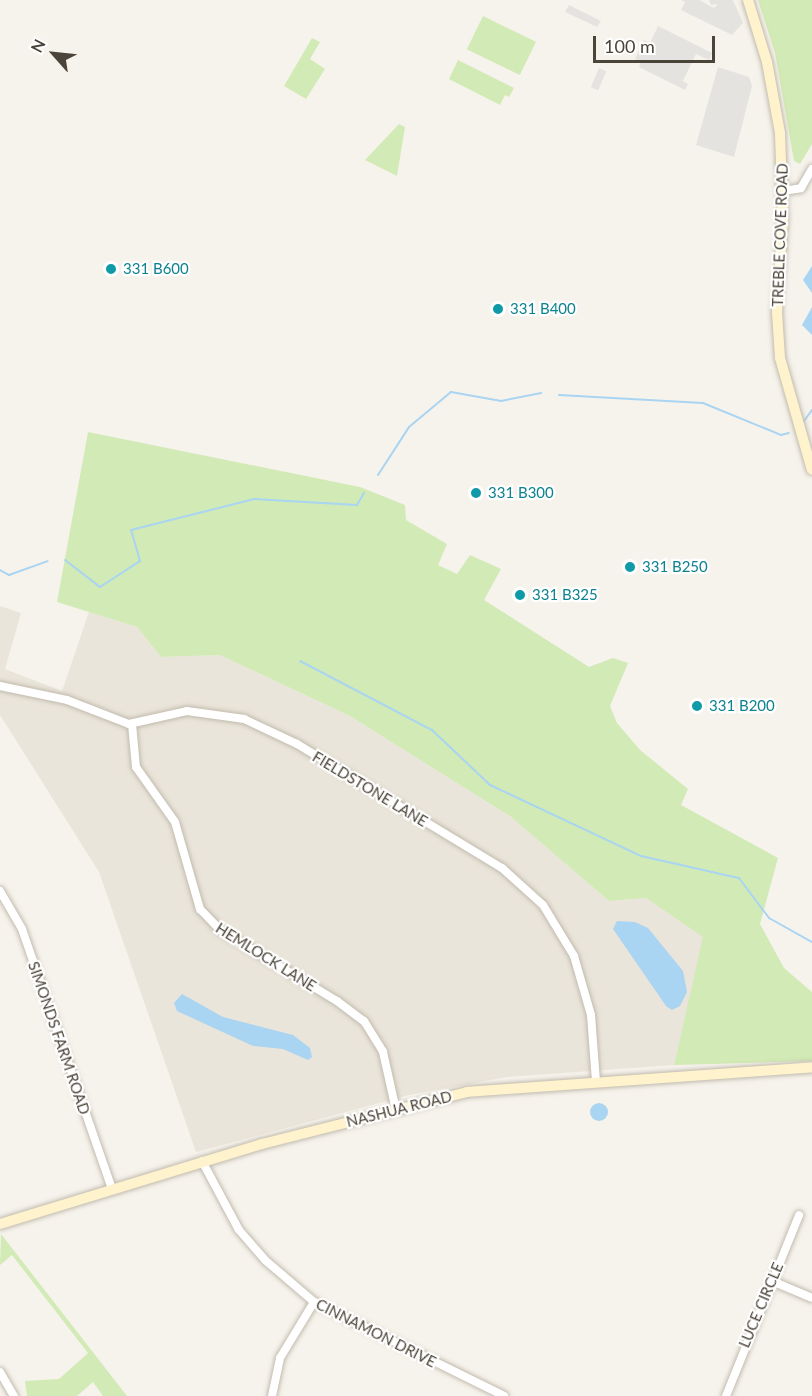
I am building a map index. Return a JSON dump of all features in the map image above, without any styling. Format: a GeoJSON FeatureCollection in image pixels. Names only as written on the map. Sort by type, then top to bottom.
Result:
{"type":"FeatureCollection","features":[{"type":"Feature","properties":{"kind":"main road","name":"TREBLE COVE ROAD"},"geometry":{"type":"LineString","coordinates":[[748,0],[772,85],[783,190],[777,329],[787,390],[811,462]]}},
{"type":"Feature","properties":{"kind":"main road","name":"NASHUA ROAD"},"geometry":{"type":"LineString","coordinates":[[0,1224],[202,1161],[467,1092],[812,1067]]}},
{"type":"Feature","properties":{"kind":"street"},"geometry":{"type":"LineString","coordinates":[[783,190],[801,188],[812,169]]}},
{"type":"Feature","properties":{"kind":"street"},"geometry":{"type":"LineString","coordinates":[[0,686],[67,700],[132,724]]}},
{"type":"Feature","properties":{"kind":"street","name":"FIELDSTONE LANE"},"geometry":{"type":"LineString","coordinates":[[132,724],[168,712],[203,711],[262,726],[514,877],[552,916],[580,970],[591,1015],[596,1082]]}},
{"type":"Feature","properties":{"kind":"street","name":"HEMLOCK LANE"},"geometry":{"type":"LineString","coordinates":[[132,724],[136,767],[175,822],[200,909],[220,930],[337,1001],[364,1021],[383,1052],[396,1110]]}},
{"type":"Feature","properties":{"kind":"street","name":"SIMONDS FARM ROAD"},"geometry":{"type":"LineString","coordinates":[[0,891],[22,929],[112,1189]]}},
{"type":"Feature","properties":{"kind":"street","name":"CINNAMON DRIVE"},"geometry":{"type":"LineString","coordinates":[[202,1161],[245,1237],[279,1273],[315,1302],[504,1396]]}},
{"type":"Feature","properties":{"kind":"street","name":"LUCE CIRCLE"},"geometry":{"type":"LineString","coordinates":[[726,1396],[799,1215]]}},
{"type":"Feature","properties":{"kind":"street"},"geometry":{"type":"LineString","coordinates":[[772,1281],[812,1298]]}},
{"type":"Feature","properties":{"kind":"street"},"geometry":{"type":"LineString","coordinates":[[272,1396],[280,1358],[315,1302]]}},
{"type":"Feature","properties":{"kind":"street"},"geometry":{"type":"LineString","coordinates":[[0,1372],[14,1396]]}},
{"type":"Feature","properties":{"kind":"shaded area"},"geometry":{"type":"Polygon","coordinates":[[[681,0],[699,0],[714,8],[718,4],[711,5],[709,0],[733,0],[743,23],[732,35],[681,10],[685,2],[681,0]]]}},
{"type":"Feature","properties":{"kind":"shaded area"},"geometry":{"type":"Polygon","coordinates":[[[569,5],[601,21],[597,27],[565,12],[569,5]]]}},
{"type":"Feature","properties":{"kind":"shaded area"},"geometry":{"type":"Polygon","coordinates":[[[658,26],[712,53],[709,60],[696,54],[683,81],[688,84],[685,90],[639,67],[641,62],[635,59],[644,40],[650,43],[658,26]]]}},
{"type":"Feature","properties":{"kind":"shaded area"},"geometry":{"type":"Polygon","coordinates":[[[718,67],[749,77],[752,86],[734,157],[696,145],[718,67]]]}},
{"type":"Feature","properties":{"kind":"shaded area"},"geometry":{"type":"Polygon","coordinates":[[[599,68],[606,71],[598,90],[591,87],[599,68]]]}},
{"type":"Feature","properties":{"kind":"shaded area"},"geometry":{"type":"Polygon","coordinates":[[[0,606],[21,613],[5,669],[62,691],[89,612],[137,627],[161,657],[220,655],[350,716],[511,817],[609,901],[646,898],[704,937],[674,1065],[507,1077],[409,1095],[196,1152],[99,872],[0,715],[0,606]]]}},
{"type":"Feature","properties":{"kind":"green space"},"geometry":{"type":"Polygon","coordinates":[[[758,0],[812,0],[812,144],[800,164],[794,161],[775,53],[758,0]]]}},
{"type":"Feature","properties":{"kind":"green space"},"geometry":{"type":"Polygon","coordinates":[[[483,16],[536,42],[520,75],[467,49],[483,16]]]}},
{"type":"Feature","properties":{"kind":"green space"},"geometry":{"type":"Polygon","coordinates":[[[312,38],[320,42],[310,59],[325,69],[306,99],[284,86],[312,38]]]}},
{"type":"Feature","properties":{"kind":"green space"},"geometry":{"type":"Polygon","coordinates":[[[458,60],[514,88],[509,97],[505,95],[500,105],[449,79],[458,60]]]}},
{"type":"Feature","properties":{"kind":"green space"},"geometry":{"type":"Polygon","coordinates":[[[399,124],[405,127],[397,176],[365,160],[399,124]]]}},
{"type":"Feature","properties":{"kind":"green space"},"geometry":{"type":"Polygon","coordinates":[[[88,432],[360,487],[405,505],[406,520],[447,544],[438,565],[457,574],[470,555],[501,569],[484,600],[589,667],[613,658],[628,663],[610,706],[617,723],[640,750],[688,789],[681,805],[778,858],[760,924],[784,968],[812,992],[812,1061],[674,1065],[703,937],[646,898],[609,901],[511,817],[350,716],[220,655],[161,657],[137,627],[57,602],[88,432]]]}},
{"type":"Feature","properties":{"kind":"green space"},"geometry":{"type":"Polygon","coordinates":[[[1,1234],[127,1396],[103,1396],[93,1382],[77,1396],[27,1396],[25,1381],[59,1379],[88,1353],[12,1255],[0,1265],[1,1234]]]}},
{"type":"Feature","properties":{"kind":"water"},"geometry":{"type":"Polygon","coordinates":[[[812,266],[812,293],[803,280],[812,266]]]}},
{"type":"Feature","properties":{"kind":"water"},"geometry":{"type":"Polygon","coordinates":[[[812,307],[812,335],[802,325],[812,307]]]}},
{"type":"Feature","properties":{"kind":"water"},"geometry":{"type":"Polygon","coordinates":[[[617,921],[635,922],[648,928],[683,971],[687,992],[680,1006],[672,1010],[666,1006],[613,929],[617,921]]]}},
{"type":"Feature","properties":{"kind":"water"},"geometry":{"type":"Polygon","coordinates":[[[182,994],[223,1017],[293,1035],[310,1048],[312,1057],[308,1060],[283,1049],[253,1046],[177,1011],[174,1003],[182,994]]]}},
{"type":"Feature","properties":{"kind":"water"},"geometry":{"type":"Polygon","coordinates":[[[599,1103],[605,1106],[608,1112],[605,1118],[599,1121],[593,1118],[590,1112],[593,1106],[599,1103]]]}},
{"type":"Feature","properties":{"kind":"waterway"},"geometry":{"type":"LineString","coordinates":[[378,475],[409,427],[451,392],[501,401],[541,393]]}},
{"type":"Feature","properties":{"kind":"waterway"},"geometry":{"type":"LineString","coordinates":[[559,395],[703,403],[781,435],[789,433]]}},
{"type":"Feature","properties":{"kind":"waterway"},"geometry":{"type":"LineString","coordinates":[[804,421],[812,410]]}},
{"type":"Feature","properties":{"kind":"waterway"},"geometry":{"type":"LineString","coordinates":[[65,560],[100,587],[140,561],[131,530],[254,499],[357,505],[364,493]]}},
{"type":"Feature","properties":{"kind":"waterway"},"geometry":{"type":"LineString","coordinates":[[0,570],[9,575],[48,561]]}},
{"type":"Feature","properties":{"kind":"waterway"},"geometry":{"type":"LineString","coordinates":[[300,661],[432,730],[490,785],[641,856],[739,878],[769,918],[812,942]]}},
{"type":"Feature","properties":{"kind":"place","name":"331 B600"},"geometry":{"type":"Point","coordinates":[111,269]}},
{"type":"Feature","properties":{"kind":"place","name":"331 B400"},"geometry":{"type":"Point","coordinates":[498,309]}},
{"type":"Feature","properties":{"kind":"place","name":"331 B300"},"geometry":{"type":"Point","coordinates":[476,493]}},
{"type":"Feature","properties":{"kind":"place","name":"331 B250"},"geometry":{"type":"Point","coordinates":[630,567]}},
{"type":"Feature","properties":{"kind":"place","name":"331 B325"},"geometry":{"type":"Point","coordinates":[520,595]}},
{"type":"Feature","properties":{"kind":"place","name":"331 B200"},"geometry":{"type":"Point","coordinates":[697,706]}}]}
